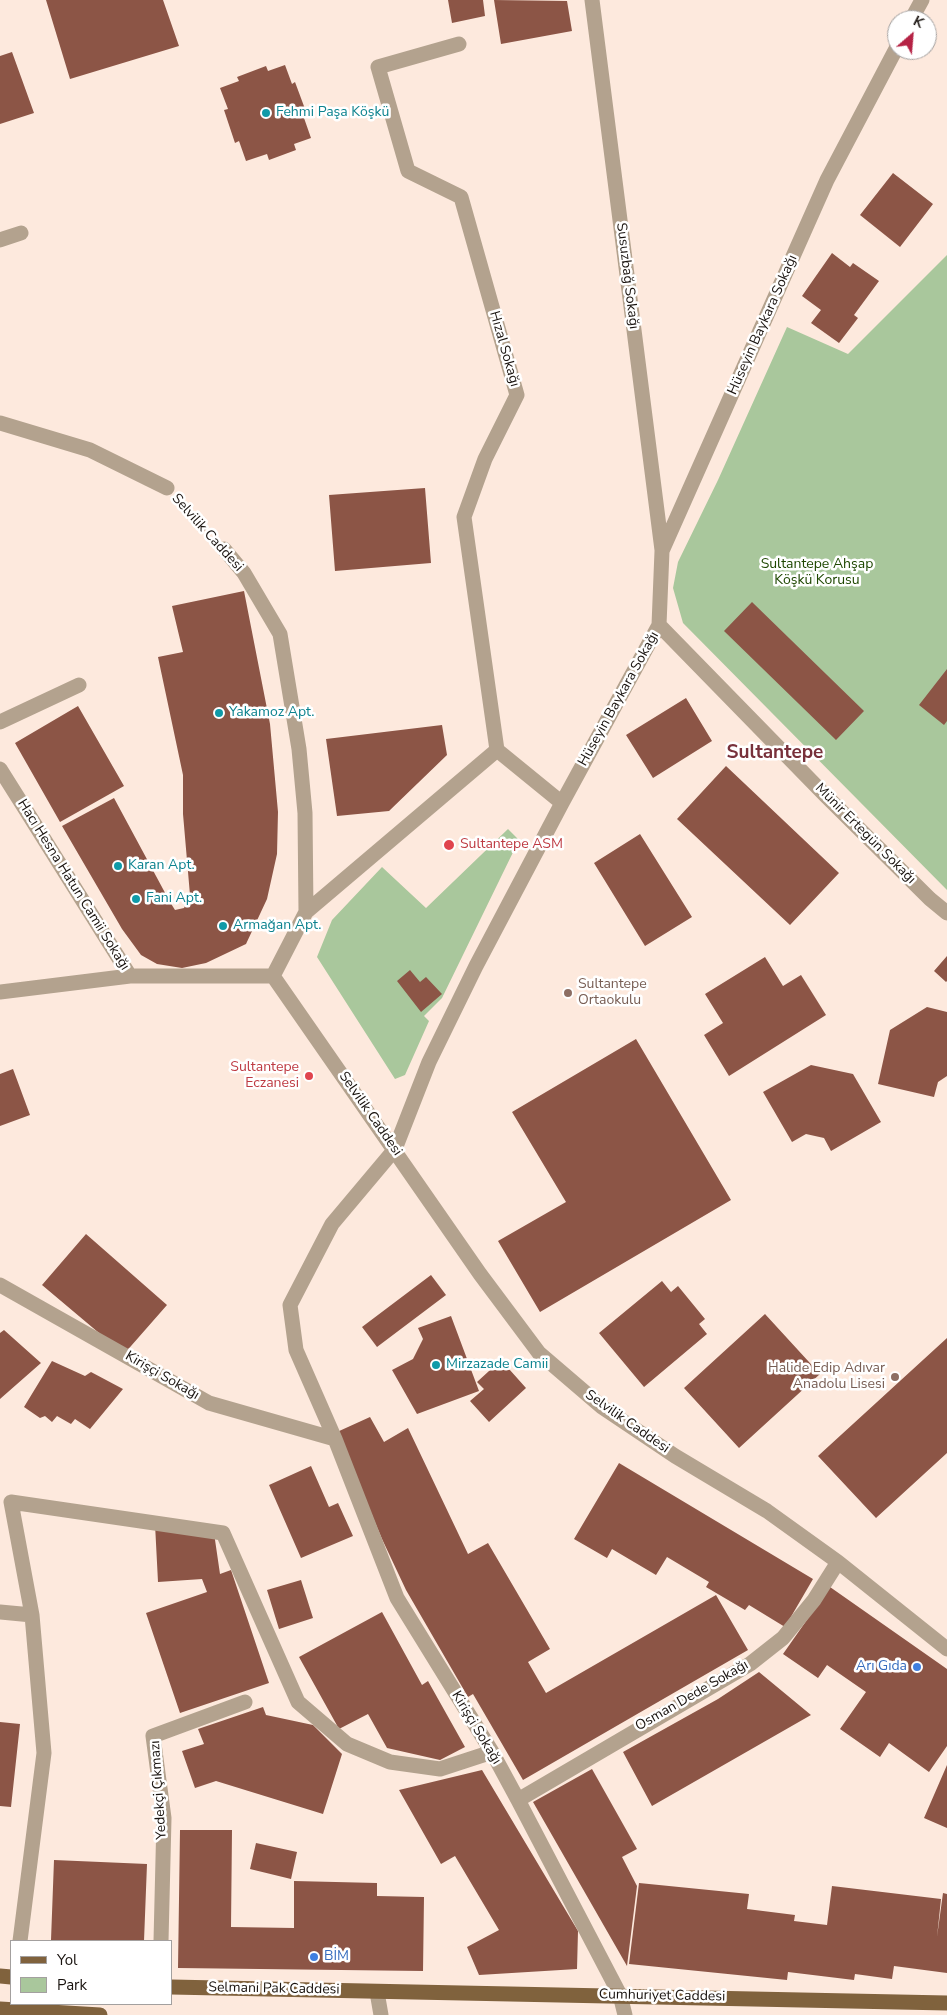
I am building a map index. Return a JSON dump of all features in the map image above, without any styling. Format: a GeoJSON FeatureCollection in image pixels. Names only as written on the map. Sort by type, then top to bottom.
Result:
{"type":"FeatureCollection","features":[{"type":"Feature","properties":{"kind":"main road","name":"Selmani Pak Caddesi"},"geometry":{"type":"LineString","coordinates":[[172,1987],[378,1992]]}},
{"type":"Feature","properties":{"kind":"main road","name":"Cumhuriyet Caddesi"},"geometry":{"type":"LineString","coordinates":[[378,1992],[947,2002]]}},
{"type":"Feature","properties":{"kind":"main road"},"geometry":{"type":"LineString","coordinates":[[0,2009],[100,2015]]}},
{"type":"Feature","properties":{"kind":"street","name":"Susuzbağ Sokağı"},"geometry":{"type":"LineString","coordinates":[[592,0],[662,551]]}},
{"type":"Feature","properties":{"kind":"street","name":"Hızal Sokağı"},"geometry":{"type":"LineString","coordinates":[[459,44],[378,67],[408,171],[461,197],[517,395],[485,459],[464,517],[497,750]]}},
{"type":"Feature","properties":{"kind":"street","name":"Hüseyin Baykara Sokağı"},"geometry":{"type":"LineString","coordinates":[[395,1149],[429,1062],[562,803],[659,625],[662,551],[827,180],[890,60]]}},
{"type":"Feature","properties":{"kind":"street"},"geometry":{"type":"LineString","coordinates":[[0,240],[21,233]]}},
{"type":"Feature","properties":{"kind":"street","name":"Selvilik Caddesi"},"geometry":{"type":"LineString","coordinates":[[0,423],[90,450],[167,488]]}},
{"type":"Feature","properties":{"kind":"street","name":"Selvilik Caddesi"},"geometry":{"type":"LineString","coordinates":[[224,549],[244,573],[280,634],[299,749],[305,813],[306,912],[273,976],[395,1149],[480,1274],[539,1353],[602,1407],[675,1456],[767,1511],[838,1562],[947,1649]]}},
{"type":"Feature","properties":{"kind":"street","name":"Münir Ertegün Sokağı"},"geometry":{"type":"LineString","coordinates":[[659,625],[825,795],[930,899],[947,913]]}},
{"type":"Feature","properties":{"kind":"street"},"geometry":{"type":"LineString","coordinates":[[0,722],[78,685]]}},
{"type":"Feature","properties":{"kind":"street"},"geometry":{"type":"LineString","coordinates":[[306,912],[497,750],[562,803]]}},
{"type":"Feature","properties":{"kind":"street","name":"Hacı Hesna Hatun Camii Sokağı"},"geometry":{"type":"LineString","coordinates":[[0,768],[130,976]]}},
{"type":"Feature","properties":{"kind":"street"},"geometry":{"type":"LineString","coordinates":[[0,992],[130,976],[273,976]]}},
{"type":"Feature","properties":{"kind":"street","name":"Kirişçi Sokağı"},"geometry":{"type":"LineString","coordinates":[[395,1149],[332,1224],[290,1305],[296,1350],[335,1439],[397,1598],[492,1752],[620,1995],[625,2015]]}},
{"type":"Feature","properties":{"kind":"street","name":"Kirişçi Sokağı"},"geometry":{"type":"LineString","coordinates":[[0,1285],[209,1403],[335,1439]]}},
{"type":"Feature","properties":{"kind":"street"},"geometry":{"type":"LineString","coordinates":[[20,1940],[44,1752],[32,1615],[11,1502],[223,1532],[298,1702],[347,1744],[390,1762],[440,1769],[492,1752]]}},
{"type":"Feature","properties":{"kind":"street","name":"Osman Dede Sokağı"},"geometry":{"type":"LineString","coordinates":[[518,1800],[750,1664],[783,1638],[814,1600],[838,1562]]}},
{"type":"Feature","properties":{"kind":"street"},"geometry":{"type":"LineString","coordinates":[[0,1612],[32,1615]]}},
{"type":"Feature","properties":{"kind":"street","name":"Yedekçi Çıkmazı"},"geometry":{"type":"LineString","coordinates":[[161,1940],[164,1818],[153,1736],[245,1702]]}},
{"type":"Feature","properties":{"kind":"street"},"geometry":{"type":"LineString","coordinates":[[378,1992],[381,2015]]}},
{"type":"Feature","properties":{"kind":"path","name":"Selvilik Caddesi"},"geometry":{"type":"LineString","coordinates":[[167,488],[224,549]]}},
{"type":"Feature","properties":{"kind":"green space","name":"Sultantepe Ahşap Köşkü Korusu"},"geometry":{"type":"Polygon","coordinates":[[[947,255],[947,890],[683,623],[673,588],[678,562],[718,480],[787,327],[848,354],[947,255]]]}},
{"type":"Feature","properties":{"kind":"green space"},"geometry":{"type":"Polygon","coordinates":[[[508,829],[519,840],[442,998],[424,1016],[429,1021],[405,1075],[395,1079],[317,957],[332,920],[382,867],[426,908],[508,829]]]}},
{"type":"Feature","properties":{"kind":"building"},"geometry":{"type":"Polygon","coordinates":[[[46,0],[163,0],[179,46],[70,79],[46,0]]]}},
{"type":"Feature","properties":{"kind":"building"},"geometry":{"type":"Polygon","coordinates":[[[448,0],[483,0],[485,16],[452,23],[448,0]]]}},
{"type":"Feature","properties":{"kind":"building"},"geometry":{"type":"Polygon","coordinates":[[[494,0],[567,1],[572,31],[501,44],[494,0]]]}},
{"type":"Feature","properties":{"kind":"building"},"geometry":{"type":"Polygon","coordinates":[[[12,52],[34,113],[0,124],[0,56],[12,52]]]}},
{"type":"Feature","properties":{"kind":"building","name":"Fehmi Paşa Köşkü"},"geometry":{"type":"Polygon","coordinates":[[[285,65],[292,84],[295,82],[308,117],[304,118],[311,138],[294,144],[296,150],[269,160],[267,154],[246,161],[239,141],[235,143],[224,110],[228,109],[220,88],[239,81],[237,77],[266,66],[268,71],[285,65]]]}},
{"type":"Feature","properties":{"kind":"building"},"geometry":{"type":"Polygon","coordinates":[[[893,173],[933,204],[900,247],[860,215],[893,173]]]}},
{"type":"Feature","properties":{"kind":"building"},"geometry":{"type":"Polygon","coordinates":[[[832,253],[850,267],[853,263],[879,281],[854,315],[858,318],[839,343],[811,323],[821,310],[802,296],[832,253]]]}},
{"type":"Feature","properties":{"kind":"building"},"geometry":{"type":"Polygon","coordinates":[[[425,488],[431,563],[335,571],[329,495],[425,488]]]}},
{"type":"Feature","properties":{"kind":"building"},"geometry":{"type":"Polygon","coordinates":[[[244,591],[270,724],[278,812],[277,854],[267,899],[246,944],[206,963],[182,968],[157,964],[141,955],[122,929],[62,826],[114,798],[175,910],[184,908],[190,895],[183,814],[183,775],[158,657],[183,652],[172,606],[244,591]]]}},
{"type":"Feature","properties":{"kind":"building"},"geometry":{"type":"Polygon","coordinates":[[[752,602],[864,711],[836,740],[724,631],[752,602]]]}},
{"type":"Feature","properties":{"kind":"building"},"geometry":{"type":"Polygon","coordinates":[[[947,669],[947,721],[944,725],[919,705],[947,669]]]}},
{"type":"Feature","properties":{"kind":"building"},"geometry":{"type":"Polygon","coordinates":[[[686,698],[712,741],[653,778],[626,735],[686,698]]]}},
{"type":"Feature","properties":{"kind":"building"},"geometry":{"type":"Polygon","coordinates":[[[78,706],[124,786],[60,822],[15,743],[78,706]]]}},
{"type":"Feature","properties":{"kind":"building"},"geometry":{"type":"Polygon","coordinates":[[[442,725],[447,755],[389,811],[337,816],[326,739],[442,725]]]}},
{"type":"Feature","properties":{"kind":"building"},"geometry":{"type":"Polygon","coordinates":[[[726,766],[839,873],[790,925],[677,819],[726,766]]]}},
{"type":"Feature","properties":{"kind":"building"},"geometry":{"type":"Polygon","coordinates":[[[640,834],[692,917],[645,946],[594,863],[640,834]]]}},
{"type":"Feature","properties":{"kind":"building"},"geometry":{"type":"Polygon","coordinates":[[[947,956],[947,981],[946,982],[934,971],[947,956]]]}},
{"type":"Feature","properties":{"kind":"building"},"geometry":{"type":"Polygon","coordinates":[[[765,957],[783,986],[801,975],[826,1015],[729,1076],[704,1035],[723,1023],[705,994],[765,957]]]}},
{"type":"Feature","properties":{"kind":"building"},"geometry":{"type":"Polygon","coordinates":[[[410,970],[420,982],[426,977],[442,994],[421,1012],[397,981],[410,970]]]}},
{"type":"Feature","properties":{"kind":"building"},"geometry":{"type":"Polygon","coordinates":[[[927,1007],[947,1012],[947,1076],[938,1082],[934,1097],[878,1084],[890,1030],[927,1007]]]}},
{"type":"Feature","properties":{"kind":"building"},"geometry":{"type":"Polygon","coordinates":[[[636,1039],[731,1200],[540,1312],[498,1241],[566,1202],[512,1112],[636,1039]]]}},
{"type":"Feature","properties":{"kind":"building"},"geometry":{"type":"Polygon","coordinates":[[[811,1065],[853,1074],[881,1122],[831,1151],[824,1138],[806,1134],[792,1142],[763,1092],[811,1065]]]}},
{"type":"Feature","properties":{"kind":"building"},"geometry":{"type":"Polygon","coordinates":[[[13,1069],[30,1115],[0,1126],[0,1074],[13,1069]]]}},
{"type":"Feature","properties":{"kind":"building"},"geometry":{"type":"Polygon","coordinates":[[[86,1234],[167,1305],[124,1354],[42,1285],[86,1234]]]}},
{"type":"Feature","properties":{"kind":"building"},"geometry":{"type":"Polygon","coordinates":[[[431,1275],[446,1295],[377,1347],[362,1327],[431,1275]]]}},
{"type":"Feature","properties":{"kind":"building"},"geometry":{"type":"Polygon","coordinates":[[[662,1281],[671,1292],[678,1286],[705,1319],[699,1324],[707,1334],[644,1387],[599,1333],[662,1281]]]}},
{"type":"Feature","properties":{"kind":"building"},"geometry":{"type":"Polygon","coordinates":[[[765,1314],[820,1374],[739,1448],[684,1388],[765,1314]]]}},
{"type":"Feature","properties":{"kind":"building","name":"Mirzazade Camii"},"geometry":{"type":"Polygon","coordinates":[[[451,1316],[479,1391],[417,1414],[392,1370],[413,1359],[423,1339],[418,1328],[451,1316]]]}},
{"type":"Feature","properties":{"kind":"building"},"geometry":{"type":"Polygon","coordinates":[[[4,1330],[41,1363],[0,1399],[0,1333],[4,1330]]]}},
{"type":"Feature","properties":{"kind":"building"},"geometry":{"type":"Polygon","coordinates":[[[947,1338],[947,1453],[876,1518],[818,1456],[947,1338]]]}},
{"type":"Feature","properties":{"kind":"building"},"geometry":{"type":"Polygon","coordinates":[[[501,1360],[526,1388],[489,1422],[470,1401],[484,1389],[477,1382],[501,1360]]]}},
{"type":"Feature","properties":{"kind":"building"},"geometry":{"type":"Polygon","coordinates":[[[52,1361],[85,1376],[91,1372],[123,1389],[90,1429],[75,1419],[71,1424],[57,1416],[52,1422],[45,1416],[40,1418],[24,1407],[52,1361]]]}},
{"type":"Feature","properties":{"kind":"building"},"geometry":{"type":"Polygon","coordinates":[[[370,1417],[384,1442],[408,1428],[468,1554],[488,1543],[550,1649],[528,1662],[546,1693],[716,1595],[748,1650],[523,1780],[473,1694],[468,1697],[406,1590],[382,1539],[337,1432],[370,1417]]]}},
{"type":"Feature","properties":{"kind":"building"},"geometry":{"type":"Polygon","coordinates":[[[619,1463],[813,1579],[785,1627],[749,1605],[745,1610],[706,1587],[709,1582],[667,1557],[656,1575],[612,1549],[607,1558],[574,1539],[619,1463]]]}},
{"type":"Feature","properties":{"kind":"building"},"geometry":{"type":"Polygon","coordinates":[[[311,1466],[329,1507],[338,1503],[353,1536],[301,1558],[269,1485],[311,1466]]]}},
{"type":"Feature","properties":{"kind":"building"},"geometry":{"type":"Polygon","coordinates":[[[155,1524],[214,1533],[220,1574],[231,1570],[269,1683],[180,1713],[146,1613],[207,1592],[202,1579],[158,1582],[155,1524]]]}},
{"type":"Feature","properties":{"kind":"building"},"geometry":{"type":"Polygon","coordinates":[[[301,1580],[313,1618],[279,1629],[267,1590],[301,1580]]]}},
{"type":"Feature","properties":{"kind":"building"},"geometry":{"type":"Polygon","coordinates":[[[830,1587],[947,1669],[947,1746],[929,1772],[889,1743],[880,1757],[840,1729],[866,1692],[827,1665],[818,1678],[783,1654],[830,1587]]]}},
{"type":"Feature","properties":{"kind":"building"},"geometry":{"type":"Polygon","coordinates":[[[382,1612],[422,1685],[428,1681],[465,1747],[440,1760],[387,1748],[368,1714],[339,1729],[299,1657],[382,1612]]]}},
{"type":"Feature","properties":{"kind":"building"},"geometry":{"type":"Polygon","coordinates":[[[759,1672],[811,1715],[652,1806],[623,1752],[718,1699],[759,1672]]]}},
{"type":"Feature","properties":{"kind":"building"},"geometry":{"type":"Polygon","coordinates":[[[263,1707],[266,1715],[313,1725],[342,1754],[323,1814],[216,1781],[195,1788],[182,1751],[204,1744],[198,1729],[263,1707]]]}},
{"type":"Feature","properties":{"kind":"building"},"geometry":{"type":"Polygon","coordinates":[[[0,1722],[20,1724],[11,1807],[0,1806],[0,1722]]]}},
{"type":"Feature","properties":{"kind":"building"},"geometry":{"type":"Polygon","coordinates":[[[947,1765],[947,1828],[924,1818],[947,1765]]]}},
{"type":"Feature","properties":{"kind":"building"},"geometry":{"type":"Polygon","coordinates":[[[592,1769],[637,1849],[622,1857],[637,1886],[627,1966],[533,1802],[592,1769]]]}},
{"type":"Feature","properties":{"kind":"building"},"geometry":{"type":"Polygon","coordinates":[[[482,1770],[578,1931],[577,1969],[479,1975],[467,1947],[499,1930],[455,1856],[441,1864],[399,1790],[482,1770]]]}},
{"type":"Feature","properties":{"kind":"building"},"geometry":{"type":"Polygon","coordinates":[[[180,1830],[232,1830],[231,1927],[294,1928],[294,1881],[377,1883],[377,1896],[424,1897],[423,1971],[178,1968],[180,1830]]]}},
{"type":"Feature","properties":{"kind":"building"},"geometry":{"type":"Polygon","coordinates":[[[256,1843],[297,1852],[291,1879],[250,1869],[256,1843]]]}},
{"type":"Feature","properties":{"kind":"building"},"geometry":{"type":"Polygon","coordinates":[[[54,1860],[147,1864],[144,1940],[51,1940],[54,1860]]]}},
{"type":"Feature","properties":{"kind":"building"},"geometry":{"type":"Polygon","coordinates":[[[639,1883],[749,1894],[747,1909],[795,1915],[794,1921],[827,1925],[832,1886],[941,1899],[937,1937],[943,1893],[947,1894],[947,1973],[894,1966],[892,1979],[855,1974],[854,1980],[788,1972],[787,1980],[629,1964],[639,1883]]]}},
{"type":"Feature","properties":{"kind":"place","name":"Fehmi Paşa Köşkü"},"geometry":{"type":"Point","coordinates":[266,113]}},
{"type":"Feature","properties":{"kind":"place","name":"Yakamoz Apt."},"geometry":{"type":"Point","coordinates":[219,713]}},
{"type":"Feature","properties":{"kind":"place","name":"Sultantepe ASM"},"geometry":{"type":"Point","coordinates":[449,845]}},
{"type":"Feature","properties":{"kind":"place","name":"Karan Apt."},"geometry":{"type":"Point","coordinates":[118,866]}},
{"type":"Feature","properties":{"kind":"place","name":"Fani Apt."},"geometry":{"type":"Point","coordinates":[136,899]}},
{"type":"Feature","properties":{"kind":"place","name":"Armağan Apt."},"geometry":{"type":"Point","coordinates":[223,926]}},
{"type":"Feature","properties":{"kind":"place","name":"Sultantepe Ortaokulu"},"geometry":{"type":"Point","coordinates":[568,993]}},
{"type":"Feature","properties":{"kind":"place","name":"Sultantepe Eczanesi"},"geometry":{"type":"Point","coordinates":[309,1076]}},
{"type":"Feature","properties":{"kind":"place","name":"Mirzazade Camii"},"geometry":{"type":"Point","coordinates":[436,1365]}},
{"type":"Feature","properties":{"kind":"place","name":"Halide Edip Adıvar Anadolu Lisesi"},"geometry":{"type":"Point","coordinates":[895,1377]}},
{"type":"Feature","properties":{"kind":"place","name":"Arı Gıda"},"geometry":{"type":"Point","coordinates":[917,1667]}},
{"type":"Feature","properties":{"kind":"place","name":"BİM"},"geometry":{"type":"Point","coordinates":[314,1957]}},
{"type":"Feature","properties":{"kind":"district","name":"Sultantepe"},"geometry":{"type":"Point","coordinates":[775,753]}}]}
